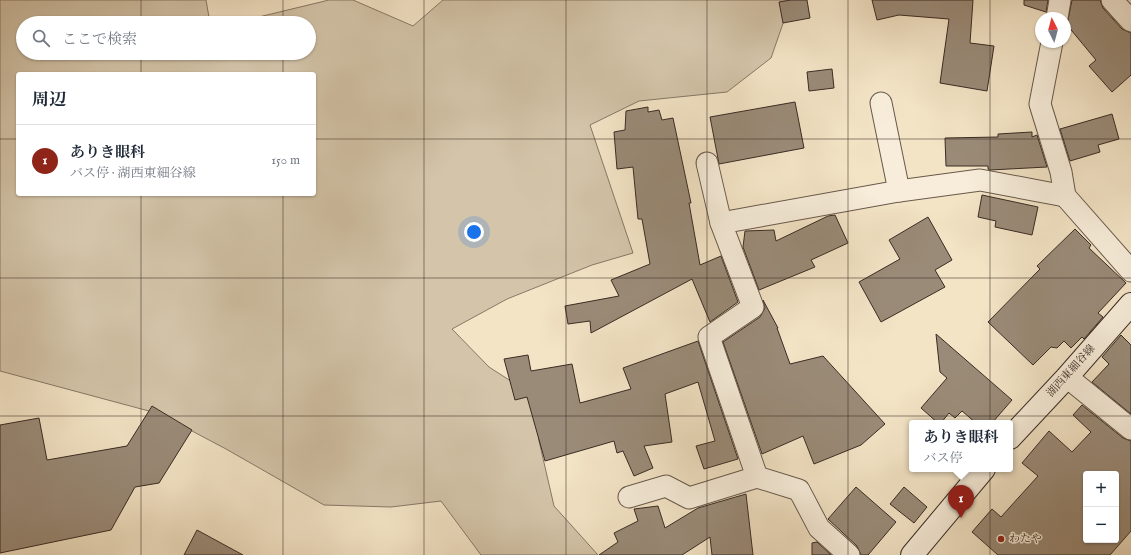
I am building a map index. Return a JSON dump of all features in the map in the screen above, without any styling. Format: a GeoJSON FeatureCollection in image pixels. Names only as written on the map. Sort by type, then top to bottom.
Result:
{"type":"FeatureCollection","features":[{"type":"Feature","properties":{"kind":"main road","name":"湖西東細谷線"},"geometry":{"type":"LineString","coordinates":[[1013,435],[1067,377],[1131,304]]}},
{"type":"Feature","properties":{"kind":"main road"},"geometry":{"type":"LineString","coordinates":[[912,555],[981,472]]}},
{"type":"Feature","properties":{"kind":"street"},"geometry":{"type":"LineString","coordinates":[[1058,12],[1060,0]]}},
{"type":"Feature","properties":{"kind":"street"},"geometry":{"type":"LineString","coordinates":[[1112,0],[1131,21]]}},
{"type":"Feature","properties":{"kind":"street"},"geometry":{"type":"LineString","coordinates":[[1051,48],[1040,104],[1061,172],[1065,196],[1131,271]]}},
{"type":"Feature","properties":{"kind":"street"},"geometry":{"type":"LineString","coordinates":[[881,103],[899,191]]}},
{"type":"Feature","properties":{"kind":"street"},"geometry":{"type":"LineString","coordinates":[[707,163],[721,223],[753,308],[708,337],[757,477]]}},
{"type":"Feature","properties":{"kind":"street"},"geometry":{"type":"LineString","coordinates":[[721,223],[899,191],[980,180],[1065,196]]}},
{"type":"Feature","properties":{"kind":"street"},"geometry":{"type":"LineString","coordinates":[[1067,377],[1131,429]]}},
{"type":"Feature","properties":{"kind":"street"},"geometry":{"type":"LineString","coordinates":[[630,497],[666,486],[689,498],[757,477],[799,490],[819,528],[849,555]]}},
{"type":"Feature","properties":{"kind":"shaded area"},"geometry":{"type":"Polygon","coordinates":[[[0,0],[206,0],[209,16],[16,16],[16,60],[316,60],[316,16],[263,16],[329,0],[353,0],[413,26],[443,0],[793,0],[788,9],[771,58],[727,92],[639,101],[590,125],[633,253],[592,265],[507,299],[452,329],[489,367],[534,396],[539,441],[554,506],[598,555],[481,555],[441,501],[391,507],[324,505],[226,449],[160,414],[0,371],[0,0]]]}},
{"type":"Feature","properties":{"kind":"building"},"geometry":{"type":"Polygon","coordinates":[[[807,0],[810,18],[783,23],[779,2],[807,0]]]}},
{"type":"Feature","properties":{"kind":"building"},"geometry":{"type":"Polygon","coordinates":[[[872,0],[973,0],[970,43],[994,46],[987,91],[940,83],[949,19],[899,15],[877,20],[872,0]]]}},
{"type":"Feature","properties":{"kind":"building"},"geometry":{"type":"Polygon","coordinates":[[[1024,0],[1048,0],[1046,12],[1024,5],[1024,0]]]}},
{"type":"Feature","properties":{"kind":"building"},"geometry":{"type":"Polygon","coordinates":[[[1072,0],[1100,0],[1103,8],[1122,29],[1131,33],[1131,75],[1112,92],[1089,66],[1096,60],[1071,30],[1071,12],[1070,12],[1072,0]]]}},
{"type":"Feature","properties":{"kind":"building"},"geometry":{"type":"Polygon","coordinates":[[[832,69],[834,88],[809,91],[807,72],[832,69]]]}},
{"type":"Feature","properties":{"kind":"building"},"geometry":{"type":"Polygon","coordinates":[[[795,102],[804,148],[719,164],[710,117],[795,102]]]}},
{"type":"Feature","properties":{"kind":"building"},"geometry":{"type":"Polygon","coordinates":[[[648,107],[648,112],[659,110],[662,120],[673,118],[691,203],[689,203],[700,265],[721,256],[738,302],[710,322],[692,279],[591,333],[590,321],[568,324],[565,306],[619,296],[611,280],[650,264],[642,219],[638,219],[633,167],[617,169],[614,132],[625,130],[626,111],[648,107]]]}},
{"type":"Feature","properties":{"kind":"building"},"geometry":{"type":"Polygon","coordinates":[[[1112,114],[1119,139],[1098,145],[1100,152],[1070,161],[1060,129],[1112,114]]]}},
{"type":"Feature","properties":{"kind":"building"},"geometry":{"type":"Polygon","coordinates":[[[1032,132],[1032,137],[1037,135],[1047,167],[990,170],[988,169],[988,166],[946,166],[945,138],[998,137],[998,134],[1032,132]]]}},
{"type":"Feature","properties":{"kind":"building"},"geometry":{"type":"Polygon","coordinates":[[[982,195],[1038,207],[1032,235],[995,227],[996,221],[978,217],[982,195]]]}},
{"type":"Feature","properties":{"kind":"building"},"geometry":{"type":"Polygon","coordinates":[[[835,215],[848,243],[811,260],[815,267],[759,290],[743,247],[745,231],[774,230],[776,241],[828,216],[835,215]]]}},
{"type":"Feature","properties":{"kind":"building"},"geometry":{"type":"Polygon","coordinates":[[[928,217],[952,260],[935,270],[945,287],[881,322],[859,282],[900,259],[889,240],[928,217]]]}},
{"type":"Feature","properties":{"kind":"building"},"geometry":{"type":"Polygon","coordinates":[[[1075,229],[1091,245],[1089,248],[1126,283],[1098,313],[1103,317],[1084,339],[1082,337],[1071,348],[1064,341],[1057,348],[1051,347],[1033,365],[988,322],[1040,269],[1037,266],[1075,229]]]}},
{"type":"Feature","properties":{"kind":"building"},"geometry":{"type":"Polygon","coordinates":[[[763,300],[778,328],[790,364],[823,356],[885,424],[861,445],[814,464],[803,436],[762,454],[723,342],[760,317],[765,308],[763,300]]]}},
{"type":"Feature","properties":{"kind":"building"},"geometry":{"type":"Polygon","coordinates":[[[936,334],[1012,400],[995,420],[972,420],[962,411],[955,418],[949,413],[943,420],[935,420],[921,408],[947,378],[940,372],[936,334]]]}},
{"type":"Feature","properties":{"kind":"building"},"geometry":{"type":"Polygon","coordinates":[[[1121,335],[1131,345],[1131,414],[1092,382],[1109,364],[1102,357],[1121,335]]]}},
{"type":"Feature","properties":{"kind":"building"},"geometry":{"type":"Polygon","coordinates":[[[698,341],[738,459],[704,469],[696,446],[715,441],[698,382],[665,394],[672,442],[644,446],[653,468],[634,476],[623,451],[617,453],[614,441],[545,461],[527,397],[515,400],[504,359],[528,355],[531,371],[572,364],[580,403],[631,389],[623,368],[698,341]]]}},
{"type":"Feature","properties":{"kind":"building"},"geometry":{"type":"Polygon","coordinates":[[[1082,405],[1123,438],[1131,441],[1131,531],[1110,555],[998,555],[972,532],[992,509],[1001,517],[1038,476],[1022,463],[1049,431],[1072,452],[1091,432],[1073,415],[1082,405]]]}},
{"type":"Feature","properties":{"kind":"building"},"geometry":{"type":"Polygon","coordinates":[[[152,406],[192,430],[159,483],[135,487],[111,530],[0,553],[0,425],[39,418],[47,460],[127,446],[152,406]]]}},
{"type":"Feature","properties":{"kind":"building"},"geometry":{"type":"Polygon","coordinates":[[[856,487],[896,522],[868,555],[861,555],[857,546],[828,519],[856,487]]]}},
{"type":"Feature","properties":{"kind":"building"},"geometry":{"type":"Polygon","coordinates":[[[904,487],[927,507],[914,523],[890,504],[904,487]]]}},
{"type":"Feature","properties":{"kind":"building"},"geometry":{"type":"Polygon","coordinates":[[[746,494],[753,555],[712,555],[710,537],[682,555],[599,555],[618,542],[614,533],[638,521],[634,509],[658,506],[665,528],[698,508],[746,494]]]}},
{"type":"Feature","properties":{"kind":"building"},"geometry":{"type":"Polygon","coordinates":[[[197,530],[243,555],[184,555],[197,530]]]}},
{"type":"Feature","properties":{"kind":"building"},"geometry":{"type":"Polygon","coordinates":[[[817,542],[831,555],[812,555],[812,543],[817,542]]]}},
{"type":"Feature","properties":{"kind":"place","name":"ありき眼科"},"geometry":{"type":"Point","coordinates":[961,518]}},
{"type":"Feature","properties":{"kind":"place","name":"わたや"},"geometry":{"type":"Point","coordinates":[1001,539]}}]}
